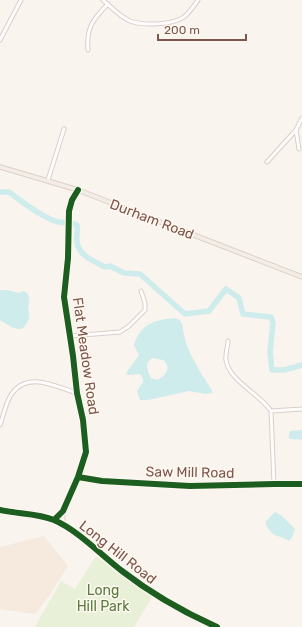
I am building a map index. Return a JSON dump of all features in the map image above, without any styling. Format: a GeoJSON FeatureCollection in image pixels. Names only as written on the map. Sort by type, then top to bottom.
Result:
{"type":"FeatureCollection","features":[{"type":"Feature","properties":{"kind":"main road","name":"Durham Road"},"geometry":{"type":"LineString","coordinates":[[0,167],[78,190],[302,277]]}},
{"type":"Feature","properties":{"kind":"street"},"geometry":{"type":"LineString","coordinates":[[0,40],[21,0]]}},
{"type":"Feature","properties":{"kind":"street"},"geometry":{"type":"LineString","coordinates":[[103,0],[129,21],[140,24],[173,22],[184,17],[193,9],[198,0]]}},
{"type":"Feature","properties":{"kind":"street"},"geometry":{"type":"LineString","coordinates":[[88,50],[87,36],[92,21],[108,4]]}},
{"type":"Feature","properties":{"kind":"street"},"geometry":{"type":"LineString","coordinates":[[267,162],[296,130],[302,118]]}},
{"type":"Feature","properties":{"kind":"street"},"geometry":{"type":"LineString","coordinates":[[48,180],[64,129]]}},
{"type":"Feature","properties":{"kind":"street"},"geometry":{"type":"LineString","coordinates":[[296,130],[300,150]]}},
{"type":"Feature","properties":{"kind":"street","name":"Flat Meadow Road"},"geometry":{"type":"LineString","coordinates":[[54,520],[63,510],[78,477],[86,452],[83,420],[77,393],[64,297],[68,258],[68,211],[78,190]]}},
{"type":"Feature","properties":{"kind":"street"},"geometry":{"type":"LineString","coordinates":[[70,336],[120,332],[124,330],[145,310],[145,303],[141,291]]}},
{"type":"Feature","properties":{"kind":"street"},"geometry":{"type":"LineString","coordinates":[[228,341],[226,359],[231,373],[266,403],[271,411],[274,484]]}},
{"type":"Feature","properties":{"kind":"street"},"geometry":{"type":"LineString","coordinates":[[0,425],[10,395],[28,382],[40,381],[77,393]]}},
{"type":"Feature","properties":{"kind":"street"},"geometry":{"type":"LineString","coordinates":[[271,411],[302,409]]}},
{"type":"Feature","properties":{"kind":"street","name":"Saw Mill Road"},"geometry":{"type":"LineString","coordinates":[[78,477],[102,481],[190,486],[302,484]]}},
{"type":"Feature","properties":{"kind":"street","name":"Long Hill Road"},"geometry":{"type":"LineString","coordinates":[[0,510],[54,520],[74,532],[121,571],[156,596],[180,610],[216,627]]}},
{"type":"Feature","properties":{"kind":"street","name":"Flat Meadow Road"},"geometry":{"type":"LineString","coordinates":[[63,510],[63,525]]}},
{"type":"Feature","properties":{"kind":"shaded area"},"geometry":{"type":"Polygon","coordinates":[[[44,536],[68,566],[49,596],[35,614],[0,609],[0,547],[44,536]]]}},
{"type":"Feature","properties":{"kind":"green space","name":"Long Hill Park"},"geometry":{"type":"Polygon","coordinates":[[[96,556],[117,573],[152,597],[134,627],[35,627],[61,581],[75,589],[96,556]]]}},
{"type":"Feature","properties":{"kind":"water"},"geometry":{"type":"Polygon","coordinates":[[[0,290],[8,290],[18,293],[24,291],[28,294],[29,318],[26,325],[22,328],[15,328],[0,320],[0,290]]]}},
{"type":"Feature","properties":{"kind":"water"},"geometry":{"type":"Polygon","coordinates":[[[175,318],[180,320],[182,324],[189,351],[212,390],[212,393],[205,394],[189,391],[148,400],[140,400],[137,391],[143,382],[143,379],[140,374],[128,375],[126,373],[139,355],[134,345],[145,327],[161,320],[175,318]],[[152,358],[147,363],[148,372],[151,378],[157,380],[167,371],[166,363],[163,360],[152,358]]]}},
{"type":"Feature","properties":{"kind":"water"},"geometry":{"type":"Polygon","coordinates":[[[302,430],[302,440],[289,438],[290,431],[302,430]]]}},
{"type":"Feature","properties":{"kind":"water"},"geometry":{"type":"Polygon","coordinates":[[[275,512],[282,516],[295,529],[289,541],[274,535],[266,525],[266,521],[275,512]]]}},
{"type":"Feature","properties":{"kind":"waterway"},"geometry":{"type":"LineString","coordinates":[[0,192],[9,192],[44,216],[52,220],[65,222]]}},
{"type":"Feature","properties":{"kind":"waterway"},"geometry":{"type":"LineString","coordinates":[[71,223],[77,225],[78,247],[84,254],[105,267],[110,266],[124,273],[140,274],[185,314],[209,311],[226,289],[239,298],[243,314],[271,317],[273,323],[270,352],[272,370],[284,370],[302,365]]}},
{"type":"Feature","properties":{"kind":"cycle path"},"geometry":{"type":"LineString","coordinates":[[54,520],[63,511],[78,477],[86,452],[83,420],[77,393],[64,297],[68,258],[69,211],[72,200],[78,190]]}},
{"type":"Feature","properties":{"kind":"cycle path"},"geometry":{"type":"LineString","coordinates":[[78,477],[102,481],[190,486],[302,484]]}},
{"type":"Feature","properties":{"kind":"cycle path"},"geometry":{"type":"LineString","coordinates":[[0,510],[41,516],[54,520],[72,530],[145,588],[179,609],[217,627]]}}]}
